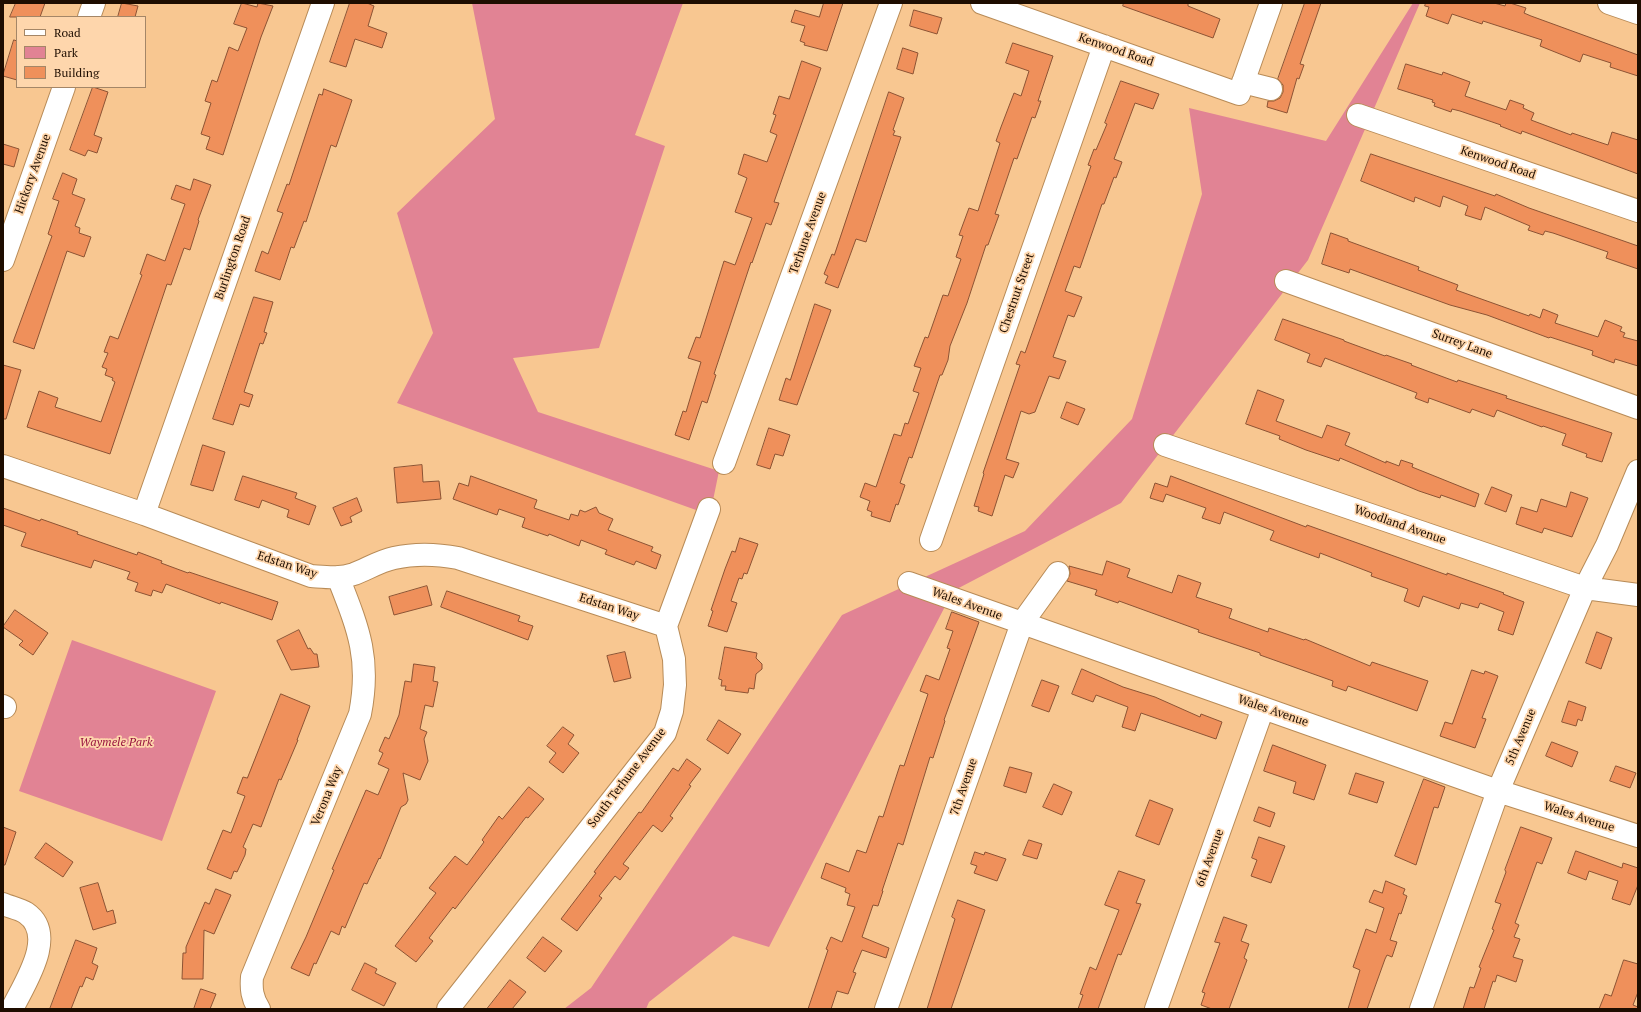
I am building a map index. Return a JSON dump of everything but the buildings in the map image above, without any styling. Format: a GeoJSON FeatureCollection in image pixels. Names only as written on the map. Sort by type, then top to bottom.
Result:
{"type":"FeatureCollection","features":[{"type":"Feature","properties":{"kind":"street"},"geometry":{"type":"LineString","coordinates":[[89,16],[94,3]]}},
{"type":"Feature","properties":{"kind":"street","name":"Burlington Road"},"geometry":{"type":"LineString","coordinates":[[144,514],[323,3]]}},
{"type":"Feature","properties":{"kind":"street","name":"Terhune Avenue"},"geometry":{"type":"LineString","coordinates":[[724,464],[891,3]]}},
{"type":"Feature","properties":{"kind":"street","name":"Kenwood Road"},"geometry":{"type":"LineString","coordinates":[[982,3],[1239,94],[1243,82]]}},
{"type":"Feature","properties":{"kind":"street"},"geometry":{"type":"LineString","coordinates":[[1271,3],[1243,82],[1271,89]]}},
{"type":"Feature","properties":{"kind":"street"},"geometry":{"type":"LineString","coordinates":[[1609,3],[1638,13]]}},
{"type":"Feature","properties":{"kind":"street","name":"Chestnut Street"},"geometry":{"type":"LineString","coordinates":[[931,540],[1104,46]]}},
{"type":"Feature","properties":{"kind":"street","name":"Hickory Avenue"},"geometry":{"type":"LineString","coordinates":[[3,260],[64,88]]}},
{"type":"Feature","properties":{"kind":"street","name":"Kenwood Road"},"geometry":{"type":"LineString","coordinates":[[1358,115],[1638,211]]}},
{"type":"Feature","properties":{"kind":"street","name":"Surrey Lane"},"geometry":{"type":"LineString","coordinates":[[1286,281],[1638,408]]}},
{"type":"Feature","properties":{"kind":"street","name":"Woodland Avenue"},"geometry":{"type":"LineString","coordinates":[[1164,445],[1585,588],[1638,594]]}},
{"type":"Feature","properties":{"kind":"street","name":"Edstan Way"},"geometry":{"type":"LineString","coordinates":[[3,466],[144,514],[311,576],[338,577],[353,574],[393,558],[414,554],[436,554],[458,558],[666,626]]}},
{"type":"Feature","properties":{"kind":"street","name":"5th Avenue"},"geometry":{"type":"LineString","coordinates":[[1421,1009],[1498,791],[1585,588],[1607,545],[1638,471]]}},
{"type":"Feature","properties":{"kind":"street"},"geometry":{"type":"LineString","coordinates":[[666,626],[709,509]]}},
{"type":"Feature","properties":{"kind":"street","name":"7th Avenue"},"geometry":{"type":"LineString","coordinates":[[886,1009],[1022,623],[1058,573]]}},
{"type":"Feature","properties":{"kind":"street","name":"Verona Way"},"geometry":{"type":"LineString","coordinates":[[259,1009],[254,1000],[251,988],[252,977],[360,714],[363,699],[365,664],[361,640],[338,577]]}},
{"type":"Feature","properties":{"kind":"street","name":"Wales Avenue"},"geometry":{"type":"LineString","coordinates":[[909,583],[1498,791],[1638,836]]}},
{"type":"Feature","properties":{"kind":"street","name":"South Terhune Avenue"},"geometry":{"type":"LineString","coordinates":[[448,1009],[665,733],[672,711],[675,685],[674,659],[666,626]]}},
{"type":"Feature","properties":{"kind":"street","name":"6th Avenue"},"geometry":{"type":"LineString","coordinates":[[1156,1009],[1263,708]]}},
{"type":"Feature","properties":{"kind":"street"},"geometry":{"type":"LineString","coordinates":[[3,904],[26,913],[35,922],[40,933],[40,944],[37,955],[12,1009]]}},
{"type":"Feature","properties":{"kind":"green space"},"geometry":{"type":"Polygon","coordinates":[[[472,3],[683,3],[635,135],[665,146],[599,348],[513,358],[538,412],[719,471],[710,515],[397,403],[433,333],[397,213],[495,119],[472,3]]]}},
{"type":"Feature","properties":{"kind":"green space"},"geometry":{"type":"Polygon","coordinates":[[[1413,3],[1420,3],[1308,260],[1121,503],[953,591],[769,947],[733,936],[649,1002],[646,1009],[564,1009],[591,988],[842,615],[1025,531],[1132,419],[1202,194],[1189,108],[1326,141],[1413,3]]]}},
{"type":"Feature","properties":{"kind":"green space","name":"Waymele Park"},"geometry":{"type":"Polygon","coordinates":[[[72,640],[216,691],[162,841],[19,791],[72,640]]]}}]}
